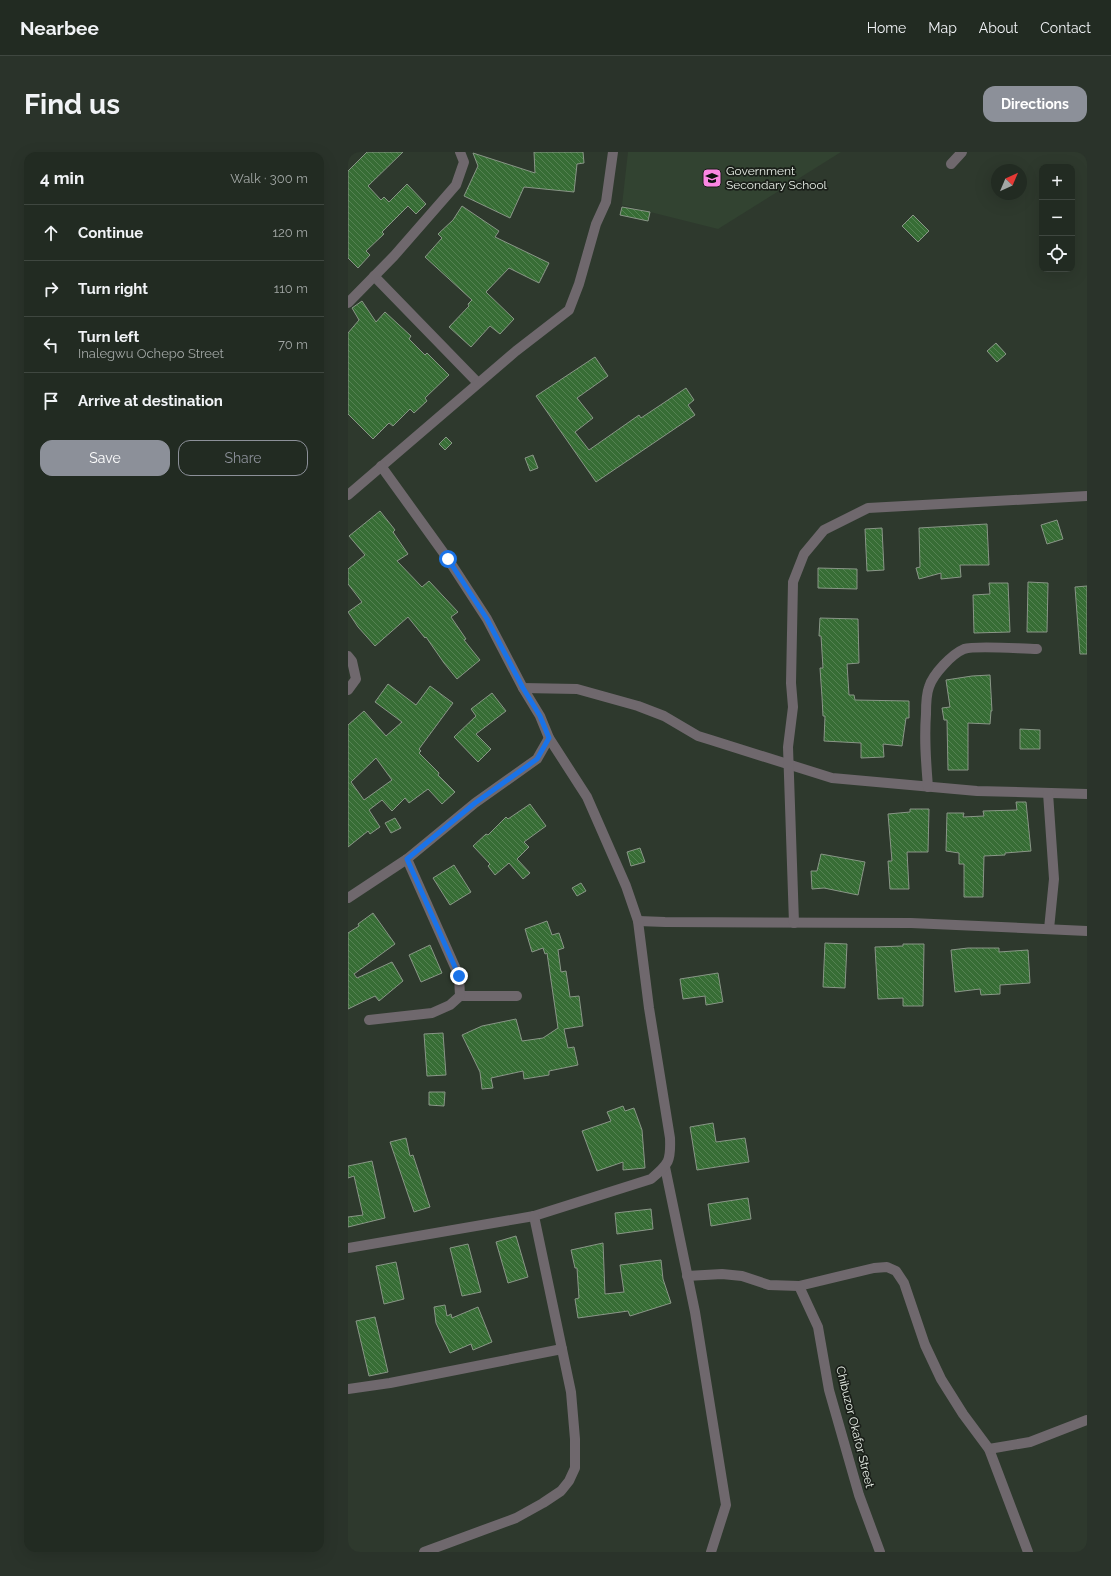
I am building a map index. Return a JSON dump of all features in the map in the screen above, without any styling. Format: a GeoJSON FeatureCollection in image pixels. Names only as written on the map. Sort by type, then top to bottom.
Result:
{"type":"FeatureCollection","features":[{"type":"Feature","properties":{"kind":"street"},"geometry":{"type":"LineString","coordinates":[[348,303],[456,185],[464,162],[460,152]]}},
{"type":"Feature","properties":{"kind":"street"},"geometry":{"type":"LineString","coordinates":[[348,495],[516,351],[569,310],[579,284],[596,224],[606,202],[613,152]]}},
{"type":"Feature","properties":{"kind":"street"},"geometry":{"type":"LineString","coordinates":[[951,164],[962,152]]}},
{"type":"Feature","properties":{"kind":"street"},"geometry":{"type":"LineString","coordinates":[[374,276],[478,383]]}},
{"type":"Feature","properties":{"kind":"street"},"geometry":{"type":"LineString","coordinates":[[348,1248],[534,1216],[651,1179],[665,1167],[671,1154],[670,1138],[649,1008],[638,921],[626,886],[587,797],[549,738],[540,716],[523,688],[482,612],[448,559],[381,466]]}},
{"type":"Feature","properties":{"kind":"street"},"geometry":{"type":"LineString","coordinates":[[794,923],[787,764],[793,707],[791,683],[793,582],[804,554],[824,530],[868,508],[1087,496]]}},
{"type":"Feature","properties":{"kind":"street"},"geometry":{"type":"LineString","coordinates":[[928,787],[924,741],[927,698],[929,685],[940,669],[952,657],[964,649],[1037,649]]}},
{"type":"Feature","properties":{"kind":"street"},"geometry":{"type":"LineString","coordinates":[[348,656],[352,661],[356,679],[348,690]]}},
{"type":"Feature","properties":{"kind":"street"},"geometry":{"type":"LineString","coordinates":[[523,688],[577,689],[638,706],[664,716],[698,736],[832,778],[977,791],[1087,794]]}},
{"type":"Feature","properties":{"kind":"street"},"geometry":{"type":"LineString","coordinates":[[348,898],[407,859],[475,803],[537,759],[549,738]]}},
{"type":"Feature","properties":{"kind":"street"},"geometry":{"type":"LineString","coordinates":[[1048,793],[1054,879],[1049,929]]}},
{"type":"Feature","properties":{"kind":"street"},"geometry":{"type":"LineString","coordinates":[[407,859],[459,976],[460,996]]}},
{"type":"Feature","properties":{"kind":"street"},"geometry":{"type":"LineString","coordinates":[[638,921],[911,924],[1087,930]]}},
{"type":"Feature","properties":{"kind":"street"},"geometry":{"type":"LineString","coordinates":[[369,1020],[432,1013],[450,1005],[460,996],[517,996]]}},
{"type":"Feature","properties":{"kind":"street"},"geometry":{"type":"LineString","coordinates":[[665,1167],[687,1276],[726,1505],[711,1552]]}},
{"type":"Feature","properties":{"kind":"street"},"geometry":{"type":"LineString","coordinates":[[424,1552],[516,1518],[543,1503],[561,1491],[569,1481],[575,1468],[575,1439],[571,1392],[534,1216]]}},
{"type":"Feature","properties":{"kind":"street"},"geometry":{"type":"LineString","coordinates":[[687,1276],[722,1274],[742,1276],[770,1285],[799,1286],[874,1268],[887,1267],[896,1270],[904,1283],[925,1345],[941,1379],[963,1414],[989,1449],[1028,1552]]}},
{"type":"Feature","properties":{"kind":"street","name":"Chibuzor Okafor Street"},"geometry":{"type":"LineString","coordinates":[[799,1286],[818,1327],[829,1390],[858,1495],[880,1552]]}},
{"type":"Feature","properties":{"kind":"street"},"geometry":{"type":"LineString","coordinates":[[348,1389],[384,1384],[562,1349]]}},
{"type":"Feature","properties":{"kind":"street"},"geometry":{"type":"LineString","coordinates":[[989,1449],[1030,1442],[1087,1420]]}},
{"type":"Feature","properties":{"kind":"shaded area","name":"Government Secondary School"},"geometry":{"type":"Polygon","coordinates":[[[628,152],[841,152],[718,229],[622,205],[628,152]]]}},
{"type":"Feature","properties":{"kind":"building"},"geometry":{"type":"Polygon","coordinates":[[[367,152],[403,152],[368,186],[381,200],[384,197],[389,202],[407,184],[426,204],[416,214],[408,206],[382,232],[384,234],[366,251],[370,255],[358,268],[348,258],[348,171],[367,152]]]}},
{"type":"Feature","properties":{"kind":"building"},"geometry":{"type":"Polygon","coordinates":[[[534,152],[583,152],[584,163],[577,164],[574,192],[524,187],[510,218],[464,196],[478,166],[473,153],[535,173],[534,152]]]}},
{"type":"Feature","properties":{"kind":"building"},"geometry":{"type":"Polygon","coordinates":[[[462,206],[499,231],[495,237],[549,263],[539,283],[509,268],[486,292],[514,319],[500,334],[490,326],[471,347],[449,327],[469,306],[468,304],[472,300],[425,257],[442,238],[438,234],[453,220],[462,206]]]}},
{"type":"Feature","properties":{"kind":"building"},"geometry":{"type":"Polygon","coordinates":[[[622,207],[650,212],[648,221],[620,215],[622,207]]]}},
{"type":"Feature","properties":{"kind":"building"},"geometry":{"type":"Polygon","coordinates":[[[913,215],[929,231],[918,242],[902,226],[913,215]]]}},
{"type":"Feature","properties":{"kind":"building"},"geometry":{"type":"Polygon","coordinates":[[[362,301],[376,322],[385,312],[411,336],[409,339],[425,355],[427,353],[449,375],[425,398],[427,401],[414,413],[410,409],[393,426],[389,423],[373,439],[348,414],[348,333],[359,320],[352,308],[362,301]]]}},
{"type":"Feature","properties":{"kind":"building"},"geometry":{"type":"Polygon","coordinates":[[[996,343],[1006,354],[997,362],[987,351],[996,343]]]}},
{"type":"Feature","properties":{"kind":"building"},"geometry":{"type":"Polygon","coordinates":[[[595,357],[608,376],[577,398],[593,418],[575,432],[589,450],[639,415],[641,418],[686,388],[694,400],[688,405],[695,415],[596,482],[536,396],[595,357]]]}},
{"type":"Feature","properties":{"kind":"building"},"geometry":{"type":"Polygon","coordinates":[[[446,437],[452,443],[445,450],[439,444],[446,437]]]}},
{"type":"Feature","properties":{"kind":"building"},"geometry":{"type":"Polygon","coordinates":[[[533,455],[538,468],[530,471],[525,458],[533,455]]]}},
{"type":"Feature","properties":{"kind":"building"},"geometry":{"type":"Polygon","coordinates":[[[380,511],[395,530],[393,532],[408,554],[397,561],[422,587],[429,581],[458,612],[451,617],[466,639],[464,640],[480,660],[457,679],[426,637],[425,638],[408,617],[375,646],[358,627],[348,612],[362,602],[348,584],[348,569],[365,555],[349,536],[380,511]]]}},
{"type":"Feature","properties":{"kind":"building"},"geometry":{"type":"Polygon","coordinates":[[[1057,520],[1063,539],[1047,544],[1041,525],[1057,520]]]}},
{"type":"Feature","properties":{"kind":"building"},"geometry":{"type":"Polygon","coordinates":[[[987,524],[989,565],[960,565],[961,577],[941,579],[941,573],[919,579],[916,568],[920,567],[919,528],[987,524]]]}},
{"type":"Feature","properties":{"kind":"building"},"geometry":{"type":"Polygon","coordinates":[[[882,528],[884,570],[867,571],[865,529],[882,528]]]}},
{"type":"Feature","properties":{"kind":"building"},"geometry":{"type":"Polygon","coordinates":[[[818,568],[857,569],[857,589],[818,588],[818,568]]]}},
{"type":"Feature","properties":{"kind":"building"},"geometry":{"type":"Polygon","coordinates":[[[1028,582],[1048,583],[1047,632],[1027,632],[1028,582]]]}},
{"type":"Feature","properties":{"kind":"building"},"geometry":{"type":"Polygon","coordinates":[[[989,583],[1008,583],[1010,632],[974,633],[973,595],[990,594],[989,583]]]}},
{"type":"Feature","properties":{"kind":"building"},"geometry":{"type":"Polygon","coordinates":[[[1087,586],[1087,654],[1080,654],[1075,587],[1087,586]]]}},
{"type":"Feature","properties":{"kind":"building"},"geometry":{"type":"Polygon","coordinates":[[[820,618],[858,619],[859,663],[847,664],[849,695],[854,695],[855,700],[909,701],[909,718],[906,718],[902,746],[883,744],[884,757],[861,758],[861,743],[824,741],[825,716],[823,716],[820,668],[823,668],[821,636],[819,636],[820,618]]]}},
{"type":"Feature","properties":{"kind":"building"},"geometry":{"type":"Polygon","coordinates":[[[990,675],[992,711],[990,724],[968,723],[968,770],[948,770],[947,720],[944,720],[942,708],[950,707],[946,680],[990,675]]]}},
{"type":"Feature","properties":{"kind":"building"},"geometry":{"type":"Polygon","coordinates":[[[388,684],[416,705],[430,686],[453,703],[419,749],[421,751],[419,753],[455,792],[442,804],[428,789],[409,803],[405,798],[392,811],[382,800],[369,810],[380,827],[370,834],[368,831],[348,847],[348,725],[364,711],[386,736],[402,722],[375,702],[388,684]],[[376,758],[351,782],[364,800],[392,780],[376,758]]]}},
{"type":"Feature","properties":{"kind":"building"},"geometry":{"type":"Polygon","coordinates":[[[492,693],[506,711],[476,734],[491,749],[478,762],[454,737],[476,716],[471,709],[492,693]]]}},
{"type":"Feature","properties":{"kind":"building"},"geometry":{"type":"Polygon","coordinates":[[[1020,729],[1040,730],[1040,749],[1020,749],[1020,729]]]}},
{"type":"Feature","properties":{"kind":"building"},"geometry":{"type":"Polygon","coordinates":[[[1016,802],[1026,802],[1031,851],[1005,853],[1005,855],[984,856],[983,897],[964,897],[964,864],[959,864],[959,853],[946,851],[947,813],[964,813],[963,817],[984,816],[983,811],[1017,810],[1016,802]]]}},
{"type":"Feature","properties":{"kind":"building"},"geometry":{"type":"Polygon","coordinates":[[[530,804],[546,826],[524,842],[529,847],[517,859],[530,873],[523,879],[509,863],[495,875],[488,866],[490,864],[473,846],[486,834],[488,835],[506,817],[508,819],[530,804]]]}},
{"type":"Feature","properties":{"kind":"building"},"geometry":{"type":"Polygon","coordinates":[[[910,809],[929,809],[928,852],[907,852],[909,889],[890,889],[888,861],[892,861],[888,814],[910,812],[910,809]]]}},
{"type":"Feature","properties":{"kind":"building"},"geometry":{"type":"Polygon","coordinates":[[[395,818],[401,828],[391,833],[385,823],[395,818]]]}},
{"type":"Feature","properties":{"kind":"building"},"geometry":{"type":"Polygon","coordinates":[[[640,848],[645,862],[631,866],[627,852],[640,848]]]}},
{"type":"Feature","properties":{"kind":"building"},"geometry":{"type":"Polygon","coordinates":[[[821,854],[865,862],[858,895],[824,888],[812,889],[811,871],[817,871],[821,854]]]}},
{"type":"Feature","properties":{"kind":"building"},"geometry":{"type":"Polygon","coordinates":[[[454,865],[471,892],[450,905],[433,878],[454,865]]]}},
{"type":"Feature","properties":{"kind":"building"},"geometry":{"type":"Polygon","coordinates":[[[581,883],[586,891],[577,896],[572,888],[581,883]]]}},
{"type":"Feature","properties":{"kind":"building"},"geometry":{"type":"Polygon","coordinates":[[[373,913],[395,944],[354,974],[357,978],[392,962],[403,981],[379,1001],[375,996],[348,1009],[348,933],[359,926],[358,924],[373,913]]]}},
{"type":"Feature","properties":{"kind":"building"},"geometry":{"type":"Polygon","coordinates":[[[547,921],[552,935],[559,933],[564,948],[558,950],[561,972],[566,971],[570,997],[579,996],[583,1026],[564,1029],[568,1048],[574,1047],[578,1065],[549,1071],[549,1075],[524,1079],[523,1071],[491,1078],[493,1088],[482,1089],[480,1072],[462,1035],[482,1026],[516,1019],[522,1041],[543,1038],[558,1028],[547,953],[545,954],[543,948],[532,952],[525,929],[547,921]]]}},
{"type":"Feature","properties":{"kind":"building"},"geometry":{"type":"Polygon","coordinates":[[[825,943],[847,944],[845,988],[823,987],[825,943]]]}},
{"type":"Feature","properties":{"kind":"building"},"geometry":{"type":"Polygon","coordinates":[[[903,944],[924,944],[923,1006],[903,1006],[903,998],[878,999],[875,947],[903,946],[903,944]]]}},
{"type":"Feature","properties":{"kind":"building"},"geometry":{"type":"Polygon","coordinates":[[[430,945],[442,973],[421,982],[409,955],[430,945]]]}},
{"type":"Feature","properties":{"kind":"building"},"geometry":{"type":"Polygon","coordinates":[[[968,948],[999,948],[999,952],[1028,950],[1030,983],[1000,985],[1000,994],[981,995],[980,989],[955,992],[951,950],[968,948]]]}},
{"type":"Feature","properties":{"kind":"building"},"geometry":{"type":"Polygon","coordinates":[[[718,973],[723,1002],[706,1005],[705,996],[683,999],[680,979],[718,973]]]}},
{"type":"Feature","properties":{"kind":"building"},"geometry":{"type":"Polygon","coordinates":[[[443,1033],[446,1075],[427,1076],[424,1034],[443,1033]]]}},
{"type":"Feature","properties":{"kind":"building"},"geometry":{"type":"Polygon","coordinates":[[[429,1092],[445,1092],[444,1106],[429,1105],[429,1092]]]}},
{"type":"Feature","properties":{"kind":"building"},"geometry":{"type":"Polygon","coordinates":[[[623,1106],[625,1111],[634,1108],[642,1130],[645,1168],[623,1170],[623,1162],[597,1171],[582,1131],[611,1121],[607,1112],[623,1106]]]}},
{"type":"Feature","properties":{"kind":"building"},"geometry":{"type":"Polygon","coordinates":[[[713,1123],[716,1142],[745,1138],[749,1162],[697,1170],[690,1127],[713,1123]]]}},
{"type":"Feature","properties":{"kind":"building"},"geometry":{"type":"Polygon","coordinates":[[[406,1138],[410,1156],[413,1155],[430,1207],[414,1212],[390,1142],[406,1138]]]}},
{"type":"Feature","properties":{"kind":"building"},"geometry":{"type":"Polygon","coordinates":[[[372,1161],[385,1218],[348,1227],[348,1217],[363,1215],[354,1176],[348,1178],[348,1166],[372,1161]]]}},
{"type":"Feature","properties":{"kind":"building"},"geometry":{"type":"Polygon","coordinates":[[[748,1198],[751,1219],[711,1226],[708,1204],[748,1198]]]}},
{"type":"Feature","properties":{"kind":"building"},"geometry":{"type":"Polygon","coordinates":[[[651,1209],[653,1229],[617,1234],[615,1213],[651,1209]]]}},
{"type":"Feature","properties":{"kind":"building"},"geometry":{"type":"Polygon","coordinates":[[[516,1236],[528,1277],[508,1283],[496,1242],[516,1236]]]}},
{"type":"Feature","properties":{"kind":"building"},"geometry":{"type":"Polygon","coordinates":[[[603,1243],[605,1294],[624,1292],[620,1265],[661,1260],[663,1279],[671,1303],[630,1316],[628,1311],[578,1318],[575,1299],[579,1298],[577,1268],[575,1268],[571,1250],[603,1243]]]}},
{"type":"Feature","properties":{"kind":"building"},"geometry":{"type":"Polygon","coordinates":[[[468,1244],[481,1292],[462,1296],[450,1248],[468,1244]]]}},
{"type":"Feature","properties":{"kind":"building"},"geometry":{"type":"Polygon","coordinates":[[[396,1262],[404,1299],[384,1304],[376,1266],[396,1262]]]}},
{"type":"Feature","properties":{"kind":"building"},"geometry":{"type":"Polygon","coordinates":[[[445,1305],[447,1316],[451,1314],[452,1318],[478,1307],[492,1342],[473,1350],[471,1344],[450,1353],[436,1323],[434,1307],[445,1305]]]}},
{"type":"Feature","properties":{"kind":"building"},"geometry":{"type":"Polygon","coordinates":[[[375,1317],[388,1372],[369,1376],[356,1321],[375,1317]]]}},
{"type":"Feature","properties":{"kind":"place","name":"Government Secondary School"},"geometry":{"type":"Point","coordinates":[712,178]}},
{"type":"Feature","properties":{"kind":"route"},"geometry":{"type":"LineString","coordinates":[[448,559],[487,619],[523,688],[540,716],[549,738],[537,759],[475,803],[407,859],[459,976]]}}]}
